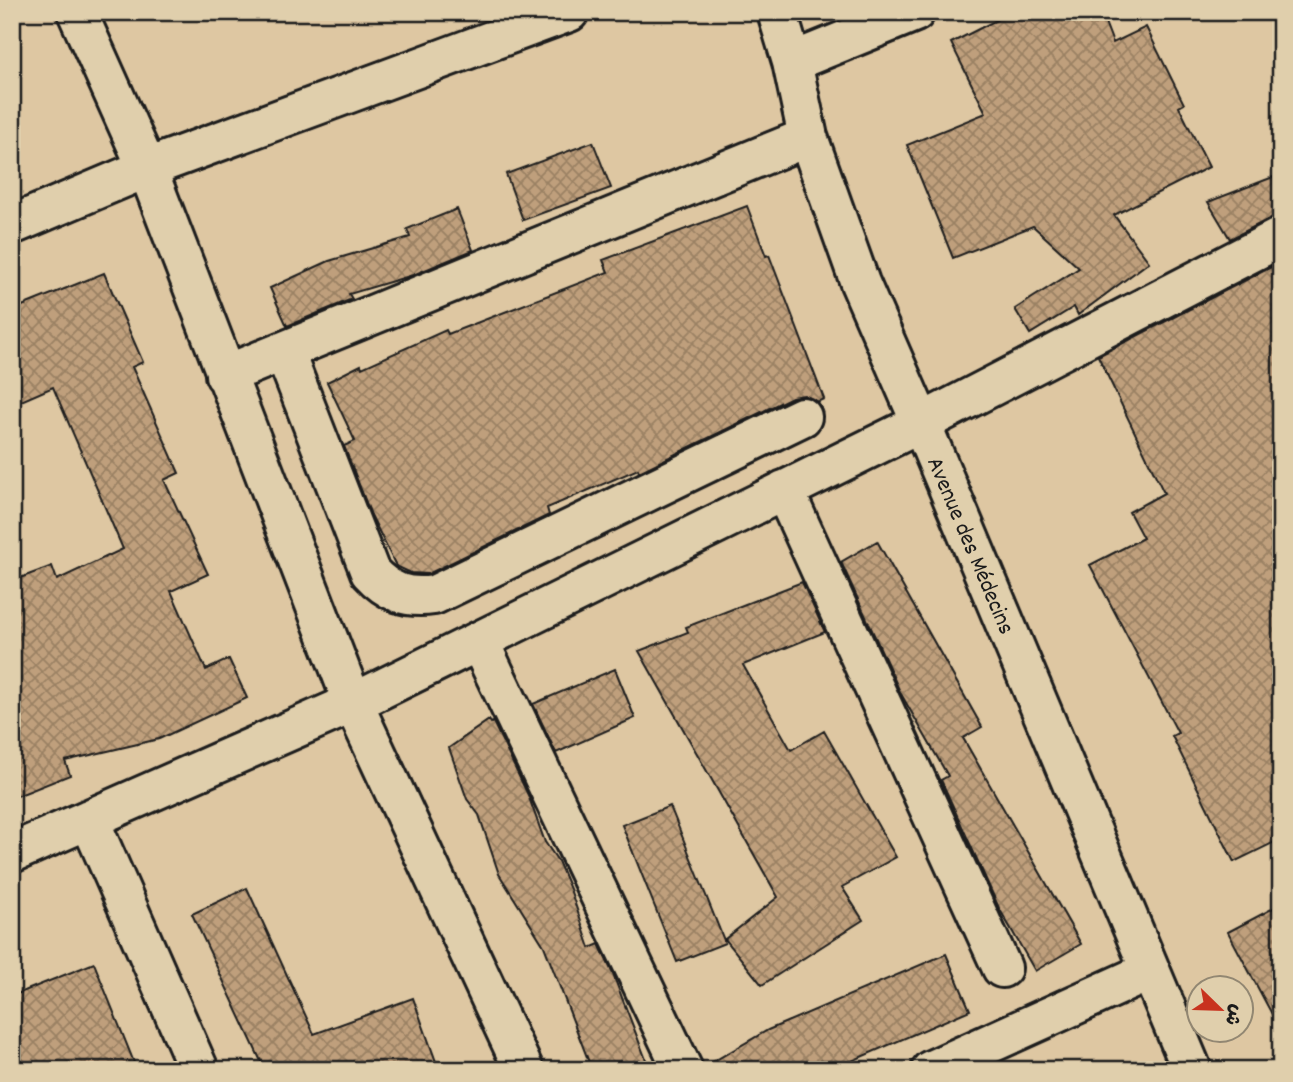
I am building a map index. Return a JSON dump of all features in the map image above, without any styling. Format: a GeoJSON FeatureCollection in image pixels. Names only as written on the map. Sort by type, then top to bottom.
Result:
{"type":"FeatureCollection","features":[{"type":"Feature","properties":{"kind":"street"},"geometry":{"type":"LineString","coordinates":[[77,12],[147,168],[352,703],[524,1070]]}},
{"type":"Feature","properties":{"kind":"street"},"geometry":{"type":"LineString","coordinates":[[12,225],[505,23],[569,12]]}},
{"type":"Feature","properties":{"kind":"street"},"geometry":{"type":"LineString","coordinates":[[792,62],[915,12]]}},
{"type":"Feature","properties":{"kind":"street","name":"Avenue des Médecins"},"geometry":{"type":"LineString","coordinates":[[779,13],[808,138],[860,283],[1192,1070]]}},
{"type":"Feature","properties":{"kind":"street"},"geometry":{"type":"LineString","coordinates":[[225,375],[808,138]]}},
{"type":"Feature","properties":{"kind":"street"},"geometry":{"type":"LineString","coordinates":[[12,853],[352,703],[921,423],[1281,237]]}},
{"type":"Feature","properties":{"kind":"street"},"geometry":{"type":"LineString","coordinates":[[284,351],[370,572],[391,591],[405,596],[434,595],[802,417]]}},
{"type":"Feature","properties":{"kind":"street"},"geometry":{"type":"LineString","coordinates":[[784,490],[1002,968]]}},
{"type":"Feature","properties":{"kind":"street"},"geometry":{"type":"LineString","coordinates":[[479,641],[683,1070]]}},
{"type":"Feature","properties":{"kind":"street"},"geometry":{"type":"LineString","coordinates":[[89,819],[199,1070]]}},
{"type":"Feature","properties":{"kind":"street"},"geometry":{"type":"LineString","coordinates":[[931,1070],[1150,971]]}},
{"type":"Feature","properties":{"kind":"building"},"geometry":{"type":"Polygon","coordinates":[[[1012,12],[1101,12],[1113,43],[1146,27],[1184,104],[1179,107],[1209,167],[1114,215],[1149,262],[1078,315],[1074,307],[1030,334],[1015,309],[1079,268],[1033,226],[953,258],[907,145],[986,113],[951,43],[1012,12]]]}},
{"type":"Feature","properties":{"kind":"building"},"geometry":{"type":"Polygon","coordinates":[[[593,142],[611,188],[523,220],[506,174],[593,142]]]}},
{"type":"Feature","properties":{"kind":"building"},"geometry":{"type":"Polygon","coordinates":[[[1281,174],[1281,215],[1230,239],[1208,202],[1281,174]]]}},
{"type":"Feature","properties":{"kind":"building"},"geometry":{"type":"Polygon","coordinates":[[[747,206],[766,256],[769,255],[824,399],[817,402],[804,395],[792,397],[639,472],[638,469],[547,508],[549,515],[428,574],[411,573],[396,566],[371,515],[344,446],[355,441],[327,382],[446,330],[448,334],[608,272],[603,260],[747,206]]]}},
{"type":"Feature","properties":{"kind":"building"},"geometry":{"type":"Polygon","coordinates":[[[457,209],[473,250],[413,275],[349,294],[352,299],[287,326],[270,288],[329,261],[410,237],[407,229],[457,209]]]}},
{"type":"Feature","properties":{"kind":"building"},"geometry":{"type":"Polygon","coordinates":[[[1281,262],[1281,839],[1234,862],[1172,736],[1178,733],[1090,565],[1143,538],[1129,512],[1164,493],[1098,356],[1281,262]]]}},
{"type":"Feature","properties":{"kind":"building"},"geometry":{"type":"Polygon","coordinates":[[[104,273],[143,362],[132,367],[179,473],[164,480],[208,574],[171,591],[206,670],[229,659],[247,698],[159,739],[65,761],[70,775],[12,798],[12,581],[52,566],[57,580],[123,549],[53,387],[12,405],[12,310],[104,273]]]}},
{"type":"Feature","properties":{"kind":"building"},"geometry":{"type":"Polygon","coordinates":[[[877,541],[982,727],[963,738],[1081,944],[1035,971],[999,908],[941,780],[948,776],[901,694],[841,562],[877,541]]]}},
{"type":"Feature","properties":{"kind":"building"},"geometry":{"type":"Polygon","coordinates":[[[802,582],[825,632],[743,665],[791,750],[824,731],[896,857],[842,887],[863,920],[762,985],[725,939],[778,897],[639,651],[688,632],[686,627],[802,582]]]}},
{"type":"Feature","properties":{"kind":"building"},"geometry":{"type":"Polygon","coordinates":[[[615,669],[635,718],[556,753],[533,704],[615,669]]]}},
{"type":"Feature","properties":{"kind":"building"},"geometry":{"type":"Polygon","coordinates":[[[489,720],[493,722],[528,795],[545,842],[558,861],[590,948],[599,944],[612,972],[650,1070],[592,1070],[544,946],[499,874],[479,815],[467,799],[449,748],[489,720]]]}},
{"type":"Feature","properties":{"kind":"building"},"geometry":{"type":"Polygon","coordinates":[[[670,806],[725,943],[677,962],[622,825],[670,806]]]}},
{"type":"Feature","properties":{"kind":"building"},"geometry":{"type":"Polygon","coordinates":[[[247,888],[314,1034],[413,998],[439,1070],[265,1070],[192,914],[247,888]]]}},
{"type":"Feature","properties":{"kind":"building"},"geometry":{"type":"Polygon","coordinates":[[[1281,904],[1281,1031],[1254,981],[1254,974],[1250,974],[1228,932],[1281,904]]]}},
{"type":"Feature","properties":{"kind":"building"},"geometry":{"type":"Polygon","coordinates":[[[946,954],[970,1010],[831,1070],[705,1070],[704,1067],[768,1030],[946,954]]]}},
{"type":"Feature","properties":{"kind":"building"},"geometry":{"type":"Polygon","coordinates":[[[94,963],[137,1070],[12,1070],[12,996],[94,963]]]}}]}
